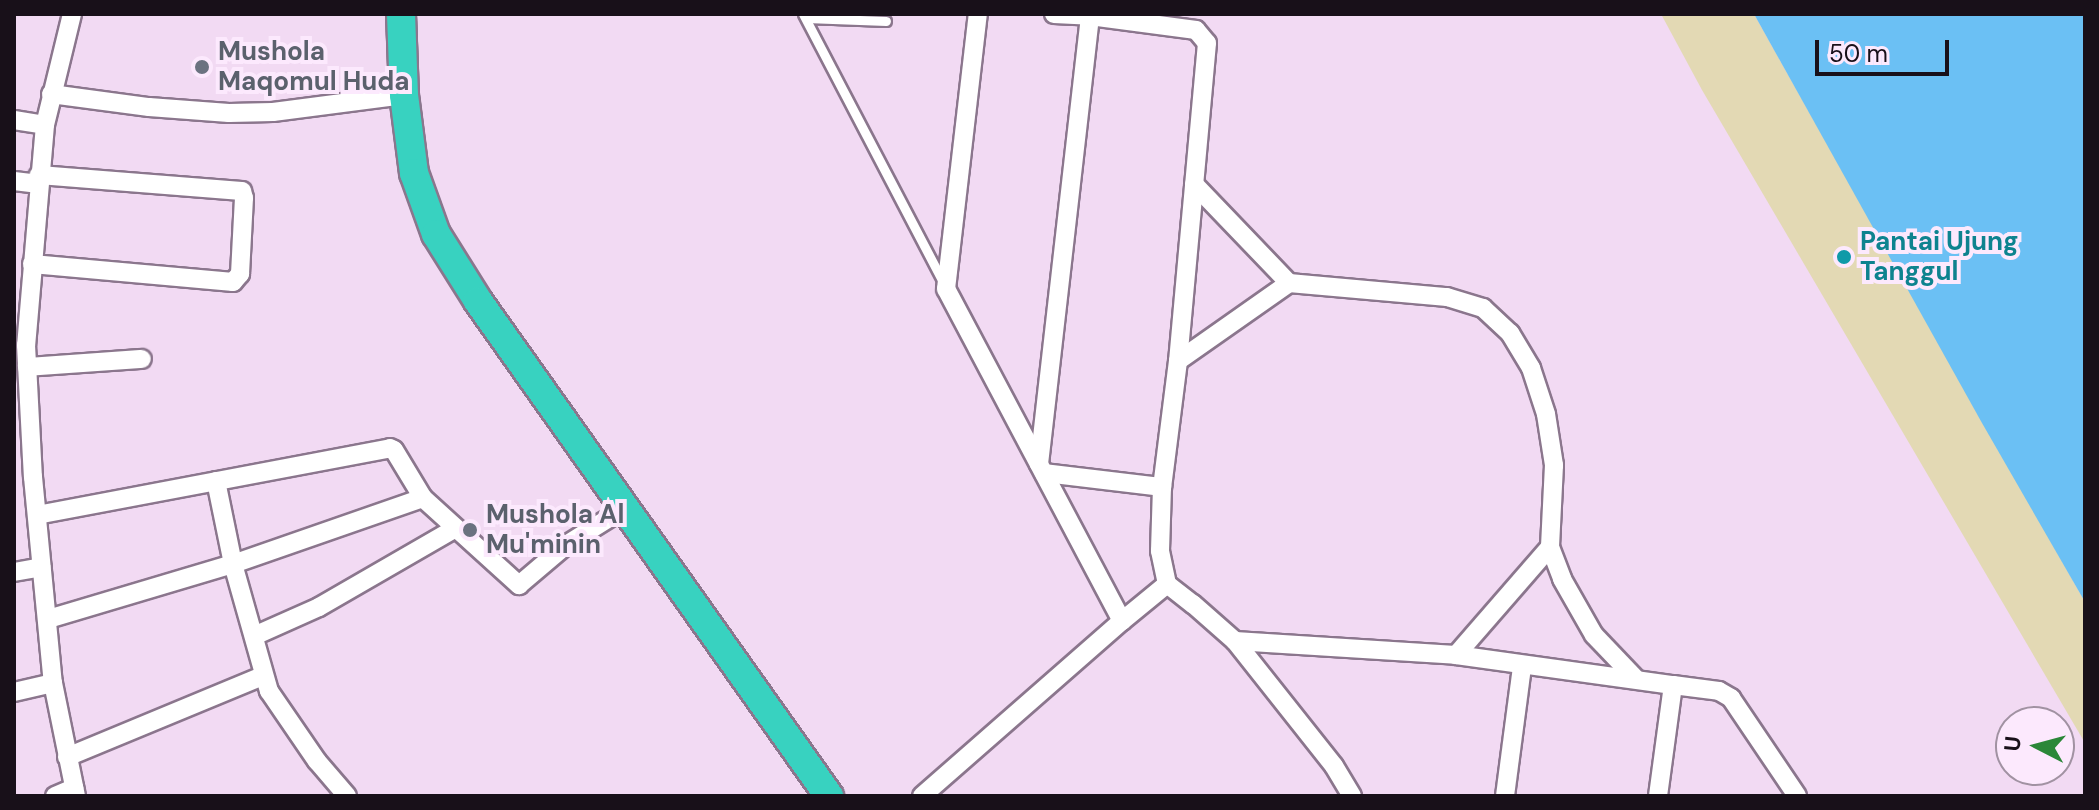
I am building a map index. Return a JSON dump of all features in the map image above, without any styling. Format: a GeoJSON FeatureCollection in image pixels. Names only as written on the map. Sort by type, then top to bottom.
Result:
{"type":"FeatureCollection","features":[{"type":"Feature","properties":{"kind":"highway"},"geometry":{"type":"LineString","coordinates":[[401,14],[404,95],[414,173],[436,234],[478,301],[829,796]]}},
{"type":"Feature","properties":{"kind":"street"},"geometry":{"type":"LineString","coordinates":[[55,796],[75,792],[53,683],[37,515],[23,478],[32,264],[23,237],[38,179],[51,94],[72,14]]}},
{"type":"Feature","properties":{"kind":"street"},"geometry":{"type":"LineString","coordinates":[[978,14],[946,289],[1122,621]]}},
{"type":"Feature","properties":{"kind":"street"},"geometry":{"type":"LineString","coordinates":[[1054,14],[1090,15],[1196,30],[1205,38],[1178,361],[1162,487],[1160,551],[1167,584],[1235,641],[1334,766],[1352,796]]}},
{"type":"Feature","properties":{"kind":"street"},"geometry":{"type":"LineString","coordinates":[[1042,469],[1090,15]]}},
{"type":"Feature","properties":{"kind":"street"},"geometry":{"type":"LineString","coordinates":[[51,94],[149,107],[229,113],[285,111],[404,95]]}},
{"type":"Feature","properties":{"kind":"street"},"geometry":{"type":"LineString","coordinates":[[14,120],[45,125]]}},
{"type":"Feature","properties":{"kind":"street"},"geometry":{"type":"LineString","coordinates":[[14,181],[38,179],[242,191],[244,198],[240,278],[233,282],[32,264]]}},
{"type":"Feature","properties":{"kind":"street"},"geometry":{"type":"LineString","coordinates":[[1194,184],[1289,283]]}},
{"type":"Feature","properties":{"kind":"street"},"geometry":{"type":"LineString","coordinates":[[1178,361],[1289,283],[1447,297],[1483,308],[1510,333],[1531,368],[1546,414],[1554,465],[1550,547],[1562,579],[1594,635],[1636,679]]}},
{"type":"Feature","properties":{"kind":"street"},"geometry":{"type":"LineString","coordinates":[[27,367],[142,359]]}},
{"type":"Feature","properties":{"kind":"street"},"geometry":{"type":"LineString","coordinates":[[37,515],[390,448],[423,498],[519,585],[566,545],[625,508]]}},
{"type":"Feature","properties":{"kind":"street"},"geometry":{"type":"LineString","coordinates":[[1042,469],[1162,487]]}},
{"type":"Feature","properties":{"kind":"street"},"geometry":{"type":"LineString","coordinates":[[216,481],[233,564],[263,676],[287,720],[347,796]]}},
{"type":"Feature","properties":{"kind":"street"},"geometry":{"type":"LineString","coordinates":[[48,619],[233,564],[423,498]]}},
{"type":"Feature","properties":{"kind":"street"},"geometry":{"type":"LineString","coordinates":[[254,636],[319,607],[454,529]]}},
{"type":"Feature","properties":{"kind":"street"},"geometry":{"type":"LineString","coordinates":[[1456,655],[1550,547]]}},
{"type":"Feature","properties":{"kind":"street"},"geometry":{"type":"LineString","coordinates":[[14,572],[42,567]]}},
{"type":"Feature","properties":{"kind":"street"},"geometry":{"type":"LineString","coordinates":[[922,796],[1167,584]]}},
{"type":"Feature","properties":{"kind":"street"},"geometry":{"type":"LineString","coordinates":[[1235,641],[1456,655],[1719,691],[1731,698],[1797,796]]}},
{"type":"Feature","properties":{"kind":"street"},"geometry":{"type":"LineString","coordinates":[[1505,796],[1522,666]]}},
{"type":"Feature","properties":{"kind":"street"},"geometry":{"type":"LineString","coordinates":[[67,757],[263,676]]}},
{"type":"Feature","properties":{"kind":"street"},"geometry":{"type":"LineString","coordinates":[[14,692],[53,683]]}},
{"type":"Feature","properties":{"kind":"street"},"geometry":{"type":"LineString","coordinates":[[1658,796],[1673,685]]}},
{"type":"Feature","properties":{"kind":"lane"},"geometry":{"type":"LineString","coordinates":[[804,16],[946,289]]}},
{"type":"Feature","properties":{"kind":"lane"},"geometry":{"type":"LineString","coordinates":[[804,16],[886,21]]}},
{"type":"Feature","properties":{"kind":"sand","name":"Pantai Ujung Tanggul"},"geometry":{"type":"Polygon","coordinates":[[[1661,14],[1754,14],[2085,602],[2085,743],[2075,726],[2075,706],[2063,706],[1702,90],[1661,14]]]}},
{"type":"Feature","properties":{"kind":"water"},"geometry":{"type":"Polygon","coordinates":[[[1754,14],[2085,14],[2085,602],[1982,423],[1754,14]]]}},
{"type":"Feature","properties":{"kind":"place","name":"Mushola Maqomul Huda"},"geometry":{"type":"Point","coordinates":[202,67]}},
{"type":"Feature","properties":{"kind":"place","name":"Pantai Ujung Tanggul"},"geometry":{"type":"Point","coordinates":[1844,257]}},
{"type":"Feature","properties":{"kind":"place","name":"Mushola Al Mu'minin"},"geometry":{"type":"Point","coordinates":[470,530]}}]}
